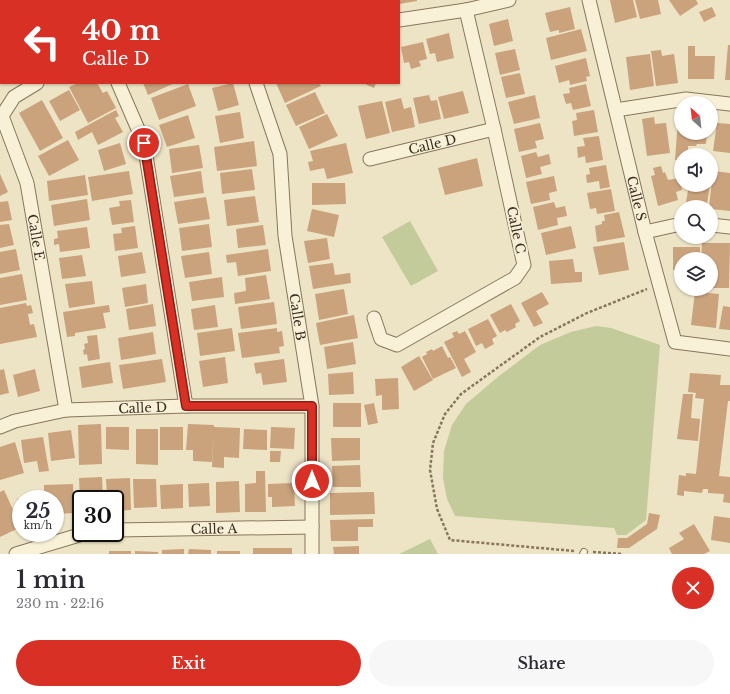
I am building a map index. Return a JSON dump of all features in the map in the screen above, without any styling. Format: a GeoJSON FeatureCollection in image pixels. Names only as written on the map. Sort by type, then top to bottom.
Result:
{"type":"FeatureCollection","features":[{"type":"Feature","properties":{"kind":"street"},"geometry":{"type":"LineString","coordinates":[[400,20],[466,10],[509,0]]}},
{"type":"Feature","properties":{"kind":"street","name":"Calle S"},"geometry":{"type":"LineString","coordinates":[[589,0],[645,232],[675,342],[730,349]]}},
{"type":"Feature","properties":{"kind":"street","name":"Calle C"},"geometry":{"type":"LineString","coordinates":[[374,318],[381,339],[397,344],[515,278],[524,265],[466,10]]}},
{"type":"Feature","properties":{"kind":"street","name":"Calle E"},"geometry":{"type":"LineString","coordinates":[[35,84],[14,97],[2,116],[27,183],[66,410]]}},
{"type":"Feature","properties":{"kind":"street"},"geometry":{"type":"LineString","coordinates":[[118,84],[144,143],[186,406]]}},
{"type":"Feature","properties":{"kind":"street","name":"Calle B"},"geometry":{"type":"LineString","coordinates":[[256,84],[280,154],[285,236],[312,406],[312,554]]}},
{"type":"Feature","properties":{"kind":"street"},"geometry":{"type":"LineString","coordinates":[[616,110],[686,99],[730,104]]}},
{"type":"Feature","properties":{"kind":"street","name":"Calle D"},"geometry":{"type":"LineString","coordinates":[[370,158],[494,129]]}},
{"type":"Feature","properties":{"kind":"street"},"geometry":{"type":"LineString","coordinates":[[645,232],[674,226]]}},
{"type":"Feature","properties":{"kind":"street"},"geometry":{"type":"LineString","coordinates":[[718,226],[730,228]]}},
{"type":"Feature","properties":{"kind":"street","name":"Calle D"},"geometry":{"type":"LineString","coordinates":[[0,427],[15,421],[66,410],[186,406],[312,406]]}},
{"type":"Feature","properties":{"kind":"street","name":"Calle A"},"geometry":{"type":"LineString","coordinates":[[124,530],[312,527]]}},
{"type":"Feature","properties":{"kind":"street"},"geometry":{"type":"LineString","coordinates":[[16,554],[72,537]]}},
{"type":"Feature","properties":{"kind":"path"},"geometry":{"type":"LineString","coordinates":[[623,554],[584,553],[450,540],[437,509],[430,470],[433,443],[445,414],[461,394],[540,337],[586,313],[643,290],[660,286]]}},
{"type":"Feature","properties":{"kind":"green space"},"geometry":{"type":"Polygon","coordinates":[[[410,221],[438,271],[411,286],[382,237],[410,221]]]}},
{"type":"Feature","properties":{"kind":"green space"},"geometry":{"type":"Polygon","coordinates":[[[596,326],[611,328],[660,345],[646,520],[626,535],[617,535],[614,528],[455,516],[447,499],[443,478],[444,451],[452,425],[466,404],[499,376],[540,345],[571,332],[596,326]]]}},
{"type":"Feature","properties":{"kind":"green space"},"geometry":{"type":"Polygon","coordinates":[[[430,539],[438,554],[399,554],[430,539]]]}},
{"type":"Feature","properties":{"kind":"building"},"geometry":{"type":"Polygon","coordinates":[[[400,0],[417,1],[400,4],[400,0]]]}},
{"type":"Feature","properties":{"kind":"building"},"geometry":{"type":"Polygon","coordinates":[[[610,0],[633,0],[637,17],[615,23],[610,0]]]}},
{"type":"Feature","properties":{"kind":"building"},"geometry":{"type":"Polygon","coordinates":[[[635,0],[658,0],[661,14],[640,19],[635,0]]]}},
{"type":"Feature","properties":{"kind":"building"},"geometry":{"type":"Polygon","coordinates":[[[669,0],[696,0],[698,4],[680,16],[669,0]]]}},
{"type":"Feature","properties":{"kind":"building"},"geometry":{"type":"Polygon","coordinates":[[[570,7],[575,29],[559,33],[559,30],[550,32],[545,13],[570,7]]]}},
{"type":"Feature","properties":{"kind":"building"},"geometry":{"type":"Polygon","coordinates":[[[712,7],[716,16],[704,22],[699,12],[712,7]]]}},
{"type":"Feature","properties":{"kind":"building"},"geometry":{"type":"Polygon","coordinates":[[[508,19],[513,41],[494,46],[489,24],[508,19]]]}},
{"type":"Feature","properties":{"kind":"building"},"geometry":{"type":"Polygon","coordinates":[[[581,29],[587,51],[551,60],[546,38],[581,29]]]}},
{"type":"Feature","properties":{"kind":"building"},"geometry":{"type":"Polygon","coordinates":[[[449,33],[454,58],[437,62],[435,53],[430,54],[426,39],[449,33]]]}},
{"type":"Feature","properties":{"kind":"building"},"geometry":{"type":"Polygon","coordinates":[[[423,42],[427,59],[419,61],[421,66],[411,69],[409,62],[404,63],[401,47],[423,42]]]}},
{"type":"Feature","properties":{"kind":"building"},"geometry":{"type":"Polygon","coordinates":[[[728,45],[730,45],[730,80],[725,80],[728,45]]]}},
{"type":"Feature","properties":{"kind":"building"},"geometry":{"type":"Polygon","coordinates":[[[688,46],[695,46],[695,56],[715,56],[714,79],[688,79],[688,46]]]}},
{"type":"Feature","properties":{"kind":"building"},"geometry":{"type":"Polygon","coordinates":[[[515,49],[520,70],[500,75],[495,53],[515,49]]]}},
{"type":"Feature","properties":{"kind":"building"},"geometry":{"type":"Polygon","coordinates":[[[661,50],[662,56],[674,54],[678,83],[656,86],[651,51],[661,50]]]}},
{"type":"Feature","properties":{"kind":"building"},"geometry":{"type":"Polygon","coordinates":[[[650,54],[654,86],[630,90],[626,57],[650,54]]]}},
{"type":"Feature","properties":{"kind":"building"},"geometry":{"type":"Polygon","coordinates":[[[586,58],[590,76],[586,77],[587,81],[570,85],[569,80],[559,83],[555,66],[586,58]]]}},
{"type":"Feature","properties":{"kind":"building"},"geometry":{"type":"Polygon","coordinates":[[[520,73],[525,94],[506,98],[501,77],[520,73]]]}},
{"type":"Feature","properties":{"kind":"building"},"geometry":{"type":"Polygon","coordinates":[[[76,84],[98,84],[103,93],[107,91],[116,108],[88,123],[69,87],[76,84]]]}},
{"type":"Feature","properties":{"kind":"building"},"geometry":{"type":"Polygon","coordinates":[[[143,84],[173,84],[148,95],[143,84]]]}},
{"type":"Feature","properties":{"kind":"building"},"geometry":{"type":"Polygon","coordinates":[[[188,84],[196,106],[159,120],[151,98],[188,84]]]}},
{"type":"Feature","properties":{"kind":"building"},"geometry":{"type":"Polygon","coordinates":[[[233,84],[239,105],[218,111],[212,88],[233,84]]]}},
{"type":"Feature","properties":{"kind":"building"},"geometry":{"type":"Polygon","coordinates":[[[276,84],[320,84],[321,86],[285,103],[276,84]]]}},
{"type":"Feature","properties":{"kind":"building"},"geometry":{"type":"Polygon","coordinates":[[[365,84],[376,84],[374,88],[365,84]]]}},
{"type":"Feature","properties":{"kind":"building"},"geometry":{"type":"Polygon","coordinates":[[[586,84],[591,106],[573,110],[571,103],[566,104],[563,94],[570,93],[569,88],[586,84]]]}},
{"type":"Feature","properties":{"kind":"building"},"geometry":{"type":"Polygon","coordinates":[[[69,90],[80,110],[60,121],[49,101],[69,90]]]}},
{"type":"Feature","properties":{"kind":"building"},"geometry":{"type":"Polygon","coordinates":[[[463,91],[469,113],[444,119],[438,97],[463,91]]]}},
{"type":"Feature","properties":{"kind":"building"},"geometry":{"type":"Polygon","coordinates":[[[315,92],[325,113],[296,126],[286,105],[315,92]]]}},
{"type":"Feature","properties":{"kind":"building"},"geometry":{"type":"Polygon","coordinates":[[[429,95],[431,101],[437,100],[441,119],[419,124],[413,98],[429,95]]]}},
{"type":"Feature","properties":{"kind":"building"},"geometry":{"type":"Polygon","coordinates":[[[535,95],[540,118],[514,124],[508,102],[535,95]]]}},
{"type":"Feature","properties":{"kind":"building"},"geometry":{"type":"Polygon","coordinates":[[[401,98],[404,109],[411,107],[415,127],[392,132],[385,102],[401,98]]]}},
{"type":"Feature","properties":{"kind":"building"},"geometry":{"type":"Polygon","coordinates":[[[42,100],[63,138],[40,151],[19,113],[42,100]]]}},
{"type":"Feature","properties":{"kind":"building"},"geometry":{"type":"Polygon","coordinates":[[[382,101],[390,133],[366,139],[358,106],[382,101]]]}},
{"type":"Feature","properties":{"kind":"building"},"geometry":{"type":"Polygon","coordinates":[[[116,110],[119,116],[115,118],[123,132],[98,145],[92,132],[78,140],[75,132],[116,110]]]}},
{"type":"Feature","properties":{"kind":"building"},"geometry":{"type":"Polygon","coordinates":[[[594,110],[598,132],[574,136],[572,121],[577,120],[576,113],[594,110]]]}},
{"type":"Feature","properties":{"kind":"building"},"geometry":{"type":"Polygon","coordinates":[[[240,112],[244,138],[220,143],[215,116],[240,112]]]}},
{"type":"Feature","properties":{"kind":"building"},"geometry":{"type":"Polygon","coordinates":[[[327,114],[338,136],[309,149],[299,127],[327,114]]]}},
{"type":"Feature","properties":{"kind":"building"},"geometry":{"type":"Polygon","coordinates":[[[188,115],[195,138],[167,147],[159,125],[188,115]]]}},
{"type":"Feature","properties":{"kind":"building"},"geometry":{"type":"Polygon","coordinates":[[[654,117],[655,124],[666,123],[670,153],[647,156],[642,119],[654,117]]]}},
{"type":"Feature","properties":{"kind":"building"},"geometry":{"type":"Polygon","coordinates":[[[540,123],[544,139],[535,141],[537,148],[519,152],[514,129],[540,123]]]}},
{"type":"Feature","properties":{"kind":"building"},"geometry":{"type":"Polygon","coordinates":[[[718,123],[730,124],[730,153],[718,152],[718,148],[713,148],[715,140],[718,140],[718,123]]]}},
{"type":"Feature","properties":{"kind":"building"},"geometry":{"type":"Polygon","coordinates":[[[599,136],[603,160],[586,163],[585,156],[578,158],[577,147],[585,146],[583,138],[599,136]]]}},
{"type":"Feature","properties":{"kind":"building"},"geometry":{"type":"Polygon","coordinates":[[[68,140],[79,160],[49,176],[38,156],[68,140]]]}},
{"type":"Feature","properties":{"kind":"building"},"geometry":{"type":"Polygon","coordinates":[[[676,140],[706,140],[706,144],[688,146],[688,148],[676,148],[676,140]]]}},
{"type":"Feature","properties":{"kind":"building"},"geometry":{"type":"Polygon","coordinates":[[[254,141],[257,166],[217,171],[214,147],[254,141]]]}},
{"type":"Feature","properties":{"kind":"building"},"geometry":{"type":"Polygon","coordinates":[[[120,143],[126,164],[104,171],[98,150],[120,143]]]}},
{"type":"Feature","properties":{"kind":"building"},"geometry":{"type":"Polygon","coordinates":[[[346,143],[353,173],[327,179],[324,168],[310,171],[308,162],[313,161],[310,151],[346,143]]]}},
{"type":"Feature","properties":{"kind":"building"},"geometry":{"type":"Polygon","coordinates":[[[199,145],[203,168],[172,173],[169,149],[199,145]]]}},
{"type":"Feature","properties":{"kind":"building"},"geometry":{"type":"Polygon","coordinates":[[[536,152],[538,157],[549,154],[551,164],[540,167],[542,174],[526,178],[521,156],[536,152]]]}},
{"type":"Feature","properties":{"kind":"building"},"geometry":{"type":"Polygon","coordinates":[[[477,158],[483,186],[445,195],[438,168],[477,158]]]}},
{"type":"Feature","properties":{"kind":"building"},"geometry":{"type":"Polygon","coordinates":[[[606,165],[610,187],[600,189],[599,181],[587,183],[586,175],[590,174],[589,168],[606,165]]]}},
{"type":"Feature","properties":{"kind":"building"},"geometry":{"type":"Polygon","coordinates":[[[661,166],[663,173],[665,172],[668,180],[674,179],[674,192],[676,192],[678,200],[658,206],[651,176],[655,175],[653,168],[661,166]]]}},
{"type":"Feature","properties":{"kind":"building"},"geometry":{"type":"Polygon","coordinates":[[[252,169],[255,190],[222,194],[220,173],[252,169]]]}},
{"type":"Feature","properties":{"kind":"building"},"geometry":{"type":"Polygon","coordinates":[[[129,171],[133,194],[92,201],[88,177],[129,171]]]}},
{"type":"Feature","properties":{"kind":"building"},"geometry":{"type":"Polygon","coordinates":[[[201,171],[204,193],[174,197],[170,176],[201,171]]]}},
{"type":"Feature","properties":{"kind":"building"},"geometry":{"type":"Polygon","coordinates":[[[718,172],[730,173],[730,211],[718,210],[718,200],[710,200],[711,192],[718,192],[718,172]]]}},
{"type":"Feature","properties":{"kind":"building"},"geometry":{"type":"Polygon","coordinates":[[[0,174],[8,192],[0,196],[0,174]]]}},
{"type":"Feature","properties":{"kind":"building"},"geometry":{"type":"Polygon","coordinates":[[[85,175],[88,195],[49,201],[47,181],[85,175]]]}},
{"type":"Feature","properties":{"kind":"building"},"geometry":{"type":"Polygon","coordinates":[[[554,176],[557,191],[549,193],[550,200],[531,204],[526,182],[554,176]]]}},
{"type":"Feature","properties":{"kind":"building"},"geometry":{"type":"Polygon","coordinates":[[[312,183],[345,183],[346,204],[312,205],[312,183]]]}},
{"type":"Feature","properties":{"kind":"building"},"geometry":{"type":"Polygon","coordinates":[[[611,189],[615,211],[597,214],[596,208],[590,209],[587,193],[611,189]]]}},
{"type":"Feature","properties":{"kind":"building"},"geometry":{"type":"Polygon","coordinates":[[[688,192],[709,192],[708,200],[686,200],[688,192]]]}},
{"type":"Feature","properties":{"kind":"building"},"geometry":{"type":"Polygon","coordinates":[[[255,196],[259,222],[227,226],[224,200],[255,196]]]}},
{"type":"Feature","properties":{"kind":"building"},"geometry":{"type":"Polygon","coordinates":[[[206,197],[210,219],[178,224],[174,202],[206,197]]]}},
{"type":"Feature","properties":{"kind":"building"},"geometry":{"type":"Polygon","coordinates":[[[87,199],[90,220],[54,226],[51,205],[87,199]]]}},
{"type":"Feature","properties":{"kind":"building"},"geometry":{"type":"Polygon","coordinates":[[[131,200],[134,222],[112,225],[109,208],[120,206],[119,201],[131,200]]]}},
{"type":"Feature","properties":{"kind":"building"},"geometry":{"type":"Polygon","coordinates":[[[8,201],[12,220],[0,222],[0,202],[8,201]]]}},
{"type":"Feature","properties":{"kind":"building"},"geometry":{"type":"Polygon","coordinates":[[[554,202],[556,208],[565,206],[567,216],[557,218],[558,225],[538,230],[533,207],[554,202]]]}},
{"type":"Feature","properties":{"kind":"building"},"geometry":{"type":"Polygon","coordinates":[[[312,209],[339,215],[334,237],[307,231],[312,209]]]}},
{"type":"Feature","properties":{"kind":"building"},"geometry":{"type":"Polygon","coordinates":[[[619,212],[625,237],[597,242],[595,226],[602,224],[602,221],[605,221],[604,215],[619,212]]]}},
{"type":"Feature","properties":{"kind":"building"},"geometry":{"type":"Polygon","coordinates":[[[9,224],[14,245],[0,248],[0,225],[9,224]]]}},
{"type":"Feature","properties":{"kind":"building"},"geometry":{"type":"Polygon","coordinates":[[[209,224],[212,247],[182,251],[179,228],[209,224]]]}},
{"type":"Feature","properties":{"kind":"building"},"geometry":{"type":"Polygon","coordinates":[[[263,225],[266,245],[238,248],[236,229],[263,225]]]}},
{"type":"Feature","properties":{"kind":"building"},"geometry":{"type":"Polygon","coordinates":[[[135,226],[138,248],[115,251],[113,234],[122,233],[121,228],[135,226]]]}},
{"type":"Feature","properties":{"kind":"building"},"geometry":{"type":"Polygon","coordinates":[[[571,226],[576,248],[546,255],[541,233],[571,226]]]}},
{"type":"Feature","properties":{"kind":"building"},"geometry":{"type":"Polygon","coordinates":[[[87,227],[90,248],[60,252],[59,244],[54,245],[54,239],[58,238],[57,231],[87,227]]]}},
{"type":"Feature","properties":{"kind":"building"},"geometry":{"type":"Polygon","coordinates":[[[327,238],[330,259],[308,263],[304,241],[327,238]]]}},
{"type":"Feature","properties":{"kind":"building"},"geometry":{"type":"Polygon","coordinates":[[[624,242],[629,270],[599,275],[593,247],[624,242]]]}},
{"type":"Feature","properties":{"kind":"building"},"geometry":{"type":"Polygon","coordinates":[[[730,243],[729,288],[718,288],[718,252],[701,252],[702,244],[730,243]]]}},
{"type":"Feature","properties":{"kind":"building"},"geometry":{"type":"Polygon","coordinates":[[[673,247],[700,247],[700,252],[674,252],[673,270],[673,247]]]}},
{"type":"Feature","properties":{"kind":"building"},"geometry":{"type":"Polygon","coordinates":[[[16,249],[20,270],[0,274],[0,252],[16,249]]]}},
{"type":"Feature","properties":{"kind":"building"},"geometry":{"type":"Polygon","coordinates":[[[268,249],[271,271],[238,276],[236,262],[227,263],[226,255],[268,249]]]}},
{"type":"Feature","properties":{"kind":"building"},"geometry":{"type":"Polygon","coordinates":[[[142,252],[146,273],[121,277],[118,256],[142,252]]]}},
{"type":"Feature","properties":{"kind":"building"},"geometry":{"type":"Polygon","coordinates":[[[209,252],[212,274],[185,278],[181,256],[209,252]]]}},
{"type":"Feature","properties":{"kind":"building"},"geometry":{"type":"Polygon","coordinates":[[[82,255],[86,276],[62,279],[59,258],[82,255]]]}},
{"type":"Feature","properties":{"kind":"building"},"geometry":{"type":"Polygon","coordinates":[[[573,259],[575,272],[582,272],[582,282],[551,284],[549,261],[573,259]]]}},
{"type":"Feature","properties":{"kind":"building"},"geometry":{"type":"Polygon","coordinates":[[[333,263],[335,275],[350,273],[351,283],[313,289],[309,266],[333,263]]]}},
{"type":"Feature","properties":{"kind":"building"},"geometry":{"type":"Polygon","coordinates":[[[22,274],[27,300],[0,305],[0,278],[22,274]]]}},
{"type":"Feature","properties":{"kind":"building"},"geometry":{"type":"Polygon","coordinates":[[[266,275],[270,299],[235,304],[234,293],[246,291],[245,278],[266,275]]]}},
{"type":"Feature","properties":{"kind":"building"},"geometry":{"type":"Polygon","coordinates":[[[222,277],[224,297],[192,301],[189,282],[222,277]]]}},
{"type":"Feature","properties":{"kind":"building"},"geometry":{"type":"Polygon","coordinates":[[[92,281],[95,304],[69,308],[65,284],[92,281]]]}},
{"type":"Feature","properties":{"kind":"building"},"geometry":{"type":"Polygon","coordinates":[[[146,284],[148,303],[125,307],[122,288],[146,284]]]}},
{"type":"Feature","properties":{"kind":"building"},"geometry":{"type":"Polygon","coordinates":[[[344,289],[348,314],[319,320],[315,294],[344,289]]]}},
{"type":"Feature","properties":{"kind":"building"},"geometry":{"type":"Polygon","coordinates":[[[542,292],[549,304],[536,311],[543,323],[534,327],[521,303],[542,292]]]}},
{"type":"Feature","properties":{"kind":"building"},"geometry":{"type":"Polygon","coordinates":[[[719,294],[716,328],[691,325],[695,296],[718,296],[719,294]]]}},
{"type":"Feature","properties":{"kind":"building"},"geometry":{"type":"Polygon","coordinates":[[[274,302],[277,324],[241,329],[238,307],[274,302]]]}},
{"type":"Feature","properties":{"kind":"building"},"geometry":{"type":"Polygon","coordinates":[[[26,303],[27,306],[31,305],[33,313],[28,314],[30,325],[34,324],[37,337],[0,344],[0,308],[26,303]]]}},
{"type":"Feature","properties":{"kind":"building"},"geometry":{"type":"Polygon","coordinates":[[[153,304],[156,326],[129,330],[126,309],[153,304]]]}},
{"type":"Feature","properties":{"kind":"building"},"geometry":{"type":"Polygon","coordinates":[[[511,304],[520,321],[515,324],[516,327],[507,332],[505,330],[500,333],[490,315],[511,304]]]}},
{"type":"Feature","properties":{"kind":"building"},"geometry":{"type":"Polygon","coordinates":[[[109,305],[110,312],[103,313],[106,328],[75,333],[75,336],[67,337],[63,312],[109,305]]]}},
{"type":"Feature","properties":{"kind":"building"},"geometry":{"type":"Polygon","coordinates":[[[215,305],[218,327],[194,330],[191,309],[215,305]]]}},
{"type":"Feature","properties":{"kind":"building"},"geometry":{"type":"Polygon","coordinates":[[[723,306],[730,307],[730,330],[719,329],[723,306]]]}},
{"type":"Feature","properties":{"kind":"building"},"geometry":{"type":"Polygon","coordinates":[[[354,315],[358,338],[320,345],[316,323],[354,315]]]}},
{"type":"Feature","properties":{"kind":"building"},"geometry":{"type":"Polygon","coordinates":[[[488,319],[497,336],[492,339],[494,344],[485,349],[482,343],[476,346],[468,329],[488,319]]]}},
{"type":"Feature","properties":{"kind":"building"},"geometry":{"type":"Polygon","coordinates":[[[232,328],[235,351],[200,356],[197,333],[232,328]]]}},
{"type":"Feature","properties":{"kind":"building"},"geometry":{"type":"Polygon","coordinates":[[[277,328],[277,332],[282,331],[284,346],[279,347],[280,353],[242,358],[238,333],[277,328]]]}},
{"type":"Feature","properties":{"kind":"building"},"geometry":{"type":"Polygon","coordinates":[[[457,331],[459,334],[465,331],[476,352],[464,359],[471,372],[462,377],[444,342],[454,337],[452,333],[457,331]]]}},
{"type":"Feature","properties":{"kind":"building"},"geometry":{"type":"Polygon","coordinates":[[[153,332],[156,354],[121,360],[118,338],[153,332]]]}},
{"type":"Feature","properties":{"kind":"building"},"geometry":{"type":"Polygon","coordinates":[[[97,335],[100,359],[88,361],[87,354],[84,355],[84,344],[88,343],[87,336],[97,335]]]}},
{"type":"Feature","properties":{"kind":"building"},"geometry":{"type":"Polygon","coordinates":[[[353,342],[356,364],[327,369],[324,347],[353,342]]]}},
{"type":"Feature","properties":{"kind":"building"},"geometry":{"type":"Polygon","coordinates":[[[442,346],[448,358],[450,357],[456,368],[433,379],[422,357],[427,354],[426,352],[432,349],[433,351],[442,346]]]}},
{"type":"Feature","properties":{"kind":"building"},"geometry":{"type":"Polygon","coordinates":[[[419,356],[433,380],[414,391],[401,367],[419,356]]]}},
{"type":"Feature","properties":{"kind":"building"},"geometry":{"type":"Polygon","coordinates":[[[225,357],[228,383],[203,387],[199,361],[225,357]]]}},
{"type":"Feature","properties":{"kind":"building"},"geometry":{"type":"Polygon","coordinates":[[[162,359],[166,382],[123,389],[119,365],[162,359]]]}},
{"type":"Feature","properties":{"kind":"building"},"geometry":{"type":"Polygon","coordinates":[[[284,359],[287,382],[263,385],[261,373],[256,374],[254,363],[284,359]]]}},
{"type":"Feature","properties":{"kind":"building"},"geometry":{"type":"Polygon","coordinates":[[[110,362],[113,383],[82,388],[79,367],[110,362]]]}},
{"type":"Feature","properties":{"kind":"building"},"geometry":{"type":"Polygon","coordinates":[[[4,369],[9,393],[0,395],[0,370],[4,369]]]}},
{"type":"Feature","properties":{"kind":"building"},"geometry":{"type":"Polygon","coordinates":[[[35,369],[40,391],[18,397],[13,375],[35,369]]]}},
{"type":"Feature","properties":{"kind":"building"},"geometry":{"type":"Polygon","coordinates":[[[353,372],[354,394],[329,395],[328,374],[353,372]]]}},
{"type":"Feature","properties":{"kind":"building"},"geometry":{"type":"Polygon","coordinates":[[[690,373],[721,375],[720,385],[730,385],[730,401],[728,401],[719,476],[730,477],[730,503],[723,502],[724,494],[708,493],[708,489],[703,489],[702,493],[684,491],[684,496],[677,495],[679,475],[686,476],[686,473],[696,474],[704,399],[695,398],[696,393],[688,392],[690,373]]]}},
{"type":"Feature","properties":{"kind":"building"},"geometry":{"type":"Polygon","coordinates":[[[398,378],[399,409],[382,410],[382,395],[376,396],[375,379],[398,378]]]}},
{"type":"Feature","properties":{"kind":"building"},"geometry":{"type":"Polygon","coordinates":[[[683,394],[693,394],[691,418],[700,419],[698,441],[677,439],[683,394]]]}},
{"type":"Feature","properties":{"kind":"building"},"geometry":{"type":"Polygon","coordinates":[[[333,403],[361,403],[361,427],[333,427],[333,403]]]}},
{"type":"Feature","properties":{"kind":"building"},"geometry":{"type":"Polygon","coordinates":[[[374,403],[378,423],[368,425],[364,405],[374,403]]]}},
{"type":"Feature","properties":{"kind":"building"},"geometry":{"type":"Polygon","coordinates":[[[101,424],[102,464],[79,465],[78,425],[101,424]]]}},
{"type":"Feature","properties":{"kind":"building"},"geometry":{"type":"Polygon","coordinates":[[[188,424],[240,428],[239,458],[224,457],[224,468],[212,467],[214,430],[212,462],[193,461],[193,450],[186,450],[188,424]]]}},
{"type":"Feature","properties":{"kind":"building"},"geometry":{"type":"Polygon","coordinates":[[[106,427],[129,427],[129,450],[106,449],[106,427]]]}},
{"type":"Feature","properties":{"kind":"building"},"geometry":{"type":"Polygon","coordinates":[[[160,427],[183,427],[183,450],[160,450],[160,427]]]}},
{"type":"Feature","properties":{"kind":"building"},"geometry":{"type":"Polygon","coordinates":[[[271,427],[295,428],[294,449],[270,448],[271,427]]]}},
{"type":"Feature","properties":{"kind":"building"},"geometry":{"type":"Polygon","coordinates":[[[136,429],[158,429],[158,465],[136,464],[136,429]]]}},
{"type":"Feature","properties":{"kind":"building"},"geometry":{"type":"Polygon","coordinates":[[[244,429],[267,430],[267,450],[243,449],[244,429]]]}},
{"type":"Feature","properties":{"kind":"building"},"geometry":{"type":"Polygon","coordinates":[[[71,430],[75,458],[51,461],[48,433],[71,430]]]}},
{"type":"Feature","properties":{"kind":"building"},"geometry":{"type":"Polygon","coordinates":[[[43,437],[49,471],[39,472],[37,461],[24,463],[21,440],[43,437]]]}},
{"type":"Feature","properties":{"kind":"building"},"geometry":{"type":"Polygon","coordinates":[[[331,438],[360,438],[360,460],[332,461],[331,438]]]}},
{"type":"Feature","properties":{"kind":"building"},"geometry":{"type":"Polygon","coordinates":[[[15,442],[24,473],[0,480],[0,447],[15,442]]]}},
{"type":"Feature","properties":{"kind":"building"},"geometry":{"type":"Polygon","coordinates":[[[270,451],[281,451],[280,462],[270,462],[270,451]]]}},
{"type":"Feature","properties":{"kind":"building"},"geometry":{"type":"Polygon","coordinates":[[[360,465],[361,487],[333,487],[332,466],[360,465]]]}},
{"type":"Feature","properties":{"kind":"building"},"geometry":{"type":"Polygon","coordinates":[[[256,471],[265,471],[266,512],[245,512],[245,484],[256,483],[256,471]]]}},
{"type":"Feature","properties":{"kind":"building"},"geometry":{"type":"Polygon","coordinates":[[[102,477],[103,490],[80,490],[79,478],[102,477]]]}},
{"type":"Feature","properties":{"kind":"building"},"geometry":{"type":"Polygon","coordinates":[[[130,478],[131,510],[124,510],[124,490],[107,490],[106,479],[130,478]]]}},
{"type":"Feature","properties":{"kind":"building"},"geometry":{"type":"Polygon","coordinates":[[[133,479],[156,479],[157,507],[134,508],[133,479]]]}},
{"type":"Feature","properties":{"kind":"building"},"geometry":{"type":"Polygon","coordinates":[[[239,481],[240,512],[216,513],[216,482],[239,481]]]}},
{"type":"Feature","properties":{"kind":"building"},"geometry":{"type":"Polygon","coordinates":[[[209,483],[210,506],[189,507],[188,484],[209,483]]]}},
{"type":"Feature","properties":{"kind":"building"},"geometry":{"type":"Polygon","coordinates":[[[294,483],[295,506],[272,507],[272,497],[268,497],[268,484],[294,483]]]}},
{"type":"Feature","properties":{"kind":"building"},"geometry":{"type":"Polygon","coordinates":[[[73,484],[72,513],[64,514],[64,490],[44,490],[44,485],[73,484]]]}},
{"type":"Feature","properties":{"kind":"building"},"geometry":{"type":"Polygon","coordinates":[[[183,484],[183,508],[161,509],[160,485],[183,484]]]}},
{"type":"Feature","properties":{"kind":"building"},"geometry":{"type":"Polygon","coordinates":[[[4,490],[12,507],[12,531],[0,537],[0,492],[4,490]]]}},
{"type":"Feature","properties":{"kind":"building"},"geometry":{"type":"Polygon","coordinates":[[[374,492],[375,514],[330,515],[330,493],[374,492]]]}},
{"type":"Feature","properties":{"kind":"building"},"geometry":{"type":"Polygon","coordinates":[[[649,513],[660,515],[657,529],[629,548],[617,548],[618,538],[627,538],[647,524],[649,513]]]}},
{"type":"Feature","properties":{"kind":"building"},"geometry":{"type":"Polygon","coordinates":[[[714,516],[730,518],[730,543],[711,540],[714,516]]]}},
{"type":"Feature","properties":{"kind":"building"},"geometry":{"type":"Polygon","coordinates":[[[373,519],[373,527],[358,527],[358,541],[331,541],[330,520],[373,519]]]}},
{"type":"Feature","properties":{"kind":"building"},"geometry":{"type":"Polygon","coordinates":[[[694,524],[710,551],[704,554],[672,554],[669,548],[684,539],[679,533],[694,524]]]}},
{"type":"Feature","properties":{"kind":"building"},"geometry":{"type":"Polygon","coordinates":[[[359,546],[359,554],[334,554],[333,547],[359,546]]]}},
{"type":"Feature","properties":{"kind":"building"},"geometry":{"type":"Polygon","coordinates":[[[253,548],[292,548],[292,554],[253,554],[253,548]]]}},
{"type":"Feature","properties":{"kind":"building"},"geometry":{"type":"Polygon","coordinates":[[[184,549],[184,554],[162,554],[162,550],[184,549]]]}},
{"type":"Feature","properties":{"kind":"building"},"geometry":{"type":"Polygon","coordinates":[[[189,549],[211,550],[211,554],[188,554],[189,549]]]}},
{"type":"Feature","properties":{"kind":"building"},"geometry":{"type":"Polygon","coordinates":[[[109,551],[131,551],[131,554],[109,554],[109,551]]]}},
{"type":"Feature","properties":{"kind":"building"},"geometry":{"type":"Polygon","coordinates":[[[135,551],[158,552],[158,554],[135,554],[135,551]]]}},
{"type":"Feature","properties":{"kind":"building"},"geometry":{"type":"Polygon","coordinates":[[[217,551],[240,551],[240,554],[217,554],[217,551]]]}},
{"type":"Feature","properties":{"kind":"route"},"geometry":{"type":"LineString","coordinates":[[144,143],[186,406],[312,406],[312,481]]}}]}
